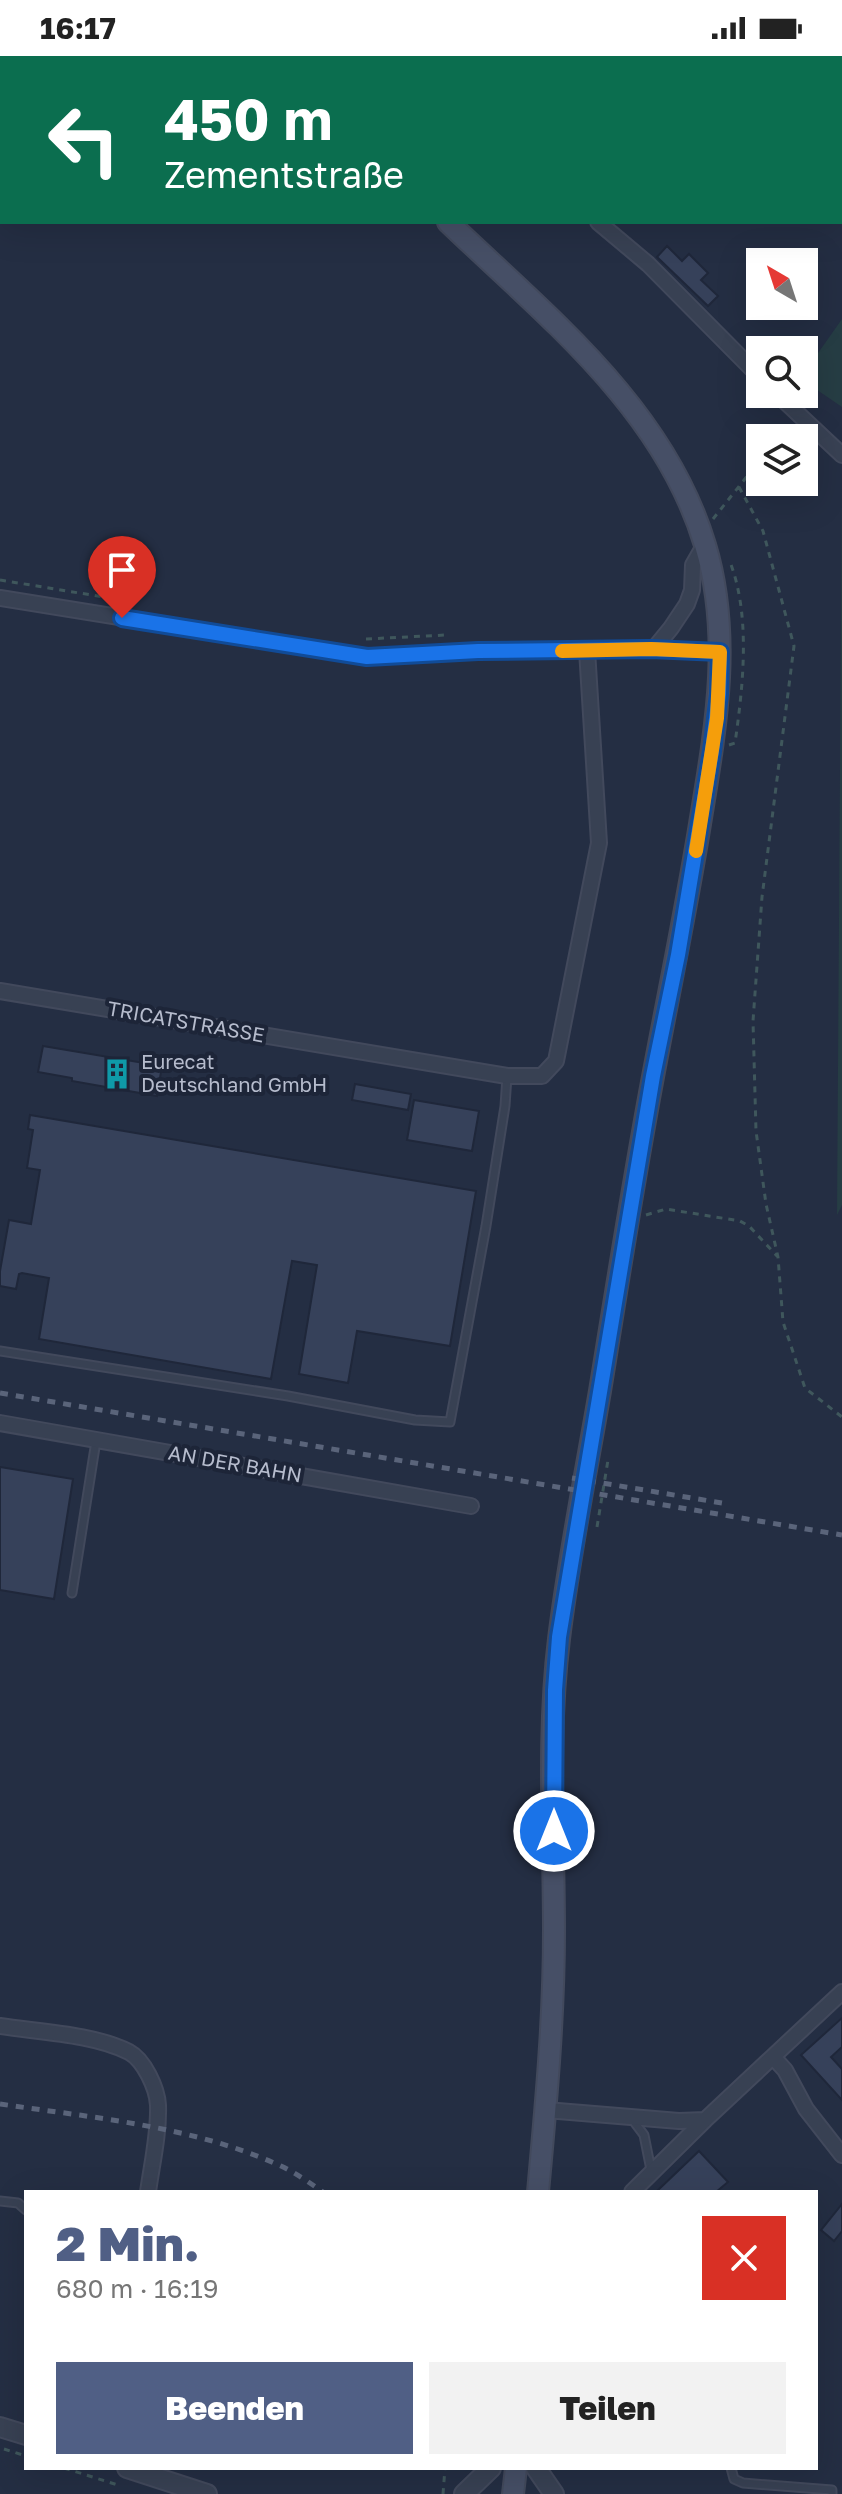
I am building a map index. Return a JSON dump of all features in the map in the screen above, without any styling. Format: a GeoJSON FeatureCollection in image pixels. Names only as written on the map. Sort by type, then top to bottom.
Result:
{"type":"FeatureCollection","features":[{"type":"Feature","properties":{"kind":"main road"},"geometry":{"type":"LineString","coordinates":[[450,224],[618,388],[665,458],[705,544],[715,583],[720,652],[712,751],[678,955],[653,1076],[559,1637],[554,1738],[554,2009],[538,2190]]}},
{"type":"Feature","properties":{"kind":"main road"},"geometry":{"type":"LineString","coordinates":[[513,2494],[516,2470]]}},
{"type":"Feature","properties":{"kind":"street"},"geometry":{"type":"LineString","coordinates":[[600,224],[648,264],[746,363]]}},
{"type":"Feature","properties":{"kind":"street"},"geometry":{"type":"LineString","coordinates":[[792,408],[842,455]]}},
{"type":"Feature","properties":{"kind":"street"},"geometry":{"type":"LineString","coordinates":[[653,650],[687,604],[692,590],[693,565],[705,544]]}},
{"type":"Feature","properties":{"kind":"street"},"geometry":{"type":"LineString","coordinates":[[0,598],[367,657],[478,651],[720,652]]}},
{"type":"Feature","properties":{"kind":"street","name":"TRICATSTRASSE"},"geometry":{"type":"LineString","coordinates":[[0,991],[507,1076],[542,1076],[556,1061],[599,843],[587,650]]}},
{"type":"Feature","properties":{"kind":"street","name":"AN DER BAHN"},"geometry":{"type":"LineString","coordinates":[[0,1423],[471,1506]]}},
{"type":"Feature","properties":{"kind":"street"},"geometry":{"type":"LineString","coordinates":[[634,2190],[842,1992]]}},
{"type":"Feature","properties":{"kind":"street"},"geometry":{"type":"LineString","coordinates":[[0,2026],[88,2039],[131,2053],[149,2076],[158,2101],[158,2128],[148,2190]]}},
{"type":"Feature","properties":{"kind":"street"},"geometry":{"type":"LineString","coordinates":[[773,2057],[785,2070],[806,2109],[842,2155]]}},
{"type":"Feature","properties":{"kind":"street"},"geometry":{"type":"LineString","coordinates":[[546,2110],[679,2121],[705,2120]]}},
{"type":"Feature","properties":{"kind":"street"},"geometry":{"type":"LineString","coordinates":[[0,2427],[24,2434]]}},
{"type":"Feature","properties":{"kind":"street"},"geometry":{"type":"LineString","coordinates":[[133,2470],[207,2494]]}},
{"type":"Feature","properties":{"kind":"street"},"geometry":{"type":"LineString","coordinates":[[464,2494],[489,2470]]}},
{"type":"Feature","properties":{"kind":"street"},"geometry":{"type":"LineString","coordinates":[[537,2470],[554,2494]]}},
{"type":"Feature","properties":{"kind":"lane"},"geometry":{"type":"LineString","coordinates":[[0,1351],[288,1396],[415,1420],[450,1422],[489,1211],[507,1076]]}},
{"type":"Feature","properties":{"kind":"lane"},"geometry":{"type":"LineString","coordinates":[[72,1593],[96,1440]]}},
{"type":"Feature","properties":{"kind":"lane"},"geometry":{"type":"LineString","coordinates":[[631,2117],[644,2135],[652,2172]]}},
{"type":"Feature","properties":{"kind":"lane"},"geometry":{"type":"LineString","coordinates":[[0,2201],[18,2203],[24,2208]]}},
{"type":"Feature","properties":{"kind":"lane"},"geometry":{"type":"LineString","coordinates":[[732,2470],[734,2479],[743,2483],[832,2490],[832,2494]]}},
{"type":"Feature","properties":{"kind":"path"},"geometry":{"type":"LineString","coordinates":[[713,519],[746,478]]}},
{"type":"Feature","properties":{"kind":"path"},"geometry":{"type":"LineString","coordinates":[[739,487],[763,531],[794,646],[762,897],[753,1021],[756,1131],[766,1204],[778,1257],[783,1322],[805,1388],[842,1417]]}},
{"type":"Feature","properties":{"kind":"path"},"geometry":{"type":"LineString","coordinates":[[0,580],[126,601]]}},
{"type":"Feature","properties":{"kind":"path"},"geometry":{"type":"LineString","coordinates":[[362,640],[449,635]]}},
{"type":"Feature","properties":{"kind":"path"},"geometry":{"type":"LineString","coordinates":[[646,1215],[666,1209],[740,1221],[749,1226],[778,1257]]}},
{"type":"Feature","properties":{"kind":"path"},"geometry":{"type":"LineString","coordinates":[[601,1506],[608,1466]]}},
{"type":"Feature","properties":{"kind":"path"},"geometry":{"type":"LineString","coordinates":[[0,2447],[24,2455]]}},
{"type":"Feature","properties":{"kind":"path"},"geometry":{"type":"LineString","coordinates":[[70,2470],[131,2490]]}},
{"type":"Feature","properties":{"kind":"path"},"geometry":{"type":"LineString","coordinates":[[443,2494],[445,2470]]}},
{"type":"Feature","properties":{"kind":"shaded area"},"geometry":{"type":"Polygon","coordinates":[[[842,319],[842,407],[818,391],[818,353],[842,319]]]}},
{"type":"Feature","properties":{"kind":"shaded area"},"geometry":{"type":"Polygon","coordinates":[[[842,473],[842,1205],[837,1215],[842,473]]]}},
{"type":"Feature","properties":{"kind":"building"},"geometry":{"type":"Polygon","coordinates":[[[667,246],[682,261],[689,254],[708,273],[701,280],[718,296],[708,306],[657,257],[667,246]]]}},
{"type":"Feature","properties":{"kind":"building","name":"Eurecat Deutschland GmbH"},"geometry":{"type":"Polygon","coordinates":[[[43,1046],[162,1066],[157,1096],[38,1072],[43,1046]]]}},
{"type":"Feature","properties":{"kind":"building"},"geometry":{"type":"Polygon","coordinates":[[[355,1084],[411,1094],[408,1110],[352,1100],[355,1084]]]}},
{"type":"Feature","properties":{"kind":"building"},"geometry":{"type":"Polygon","coordinates":[[[414,1100],[479,1111],[472,1151],[407,1140],[414,1100]]]}},
{"type":"Feature","properties":{"kind":"building"},"geometry":{"type":"Polygon","coordinates":[[[30,1115],[476,1191],[450,1346],[357,1331],[348,1383],[299,1374],[317,1265],[292,1261],[271,1379],[39,1339],[49,1278],[22,1273],[19,1274],[16,1289],[0,1286],[9,1220],[31,1224],[40,1170],[27,1168],[33,1130],[28,1129],[30,1115]]]}},
{"type":"Feature","properties":{"kind":"building"},"geometry":{"type":"Polygon","coordinates":[[[0,1467],[73,1479],[54,1599],[0,1590],[0,1467]]]}},
{"type":"Feature","properties":{"kind":"building"},"geometry":{"type":"Polygon","coordinates":[[[842,2018],[842,2047],[831,2057],[842,2069],[842,2100],[801,2055],[842,2018]]]}},
{"type":"Feature","properties":{"kind":"building"},"geometry":{"type":"Polygon","coordinates":[[[699,2151],[728,2182],[718,2190],[658,2190],[699,2151]]]}},
{"type":"Feature","properties":{"kind":"building"},"geometry":{"type":"Polygon","coordinates":[[[842,2204],[842,2231],[834,2241],[821,2230],[842,2204]]]}},
{"type":"Feature","properties":{"kind":"railway"},"geometry":{"type":"LineString","coordinates":[[0,1393],[842,1535]]}},
{"type":"Feature","properties":{"kind":"railway"},"geometry":{"type":"LineString","coordinates":[[572,1478],[722,1503]]}},
{"type":"Feature","properties":{"kind":"railway"},"geometry":{"type":"LineString","coordinates":[[0,2104],[143,2125],[213,2141],[281,2166],[320,2190]]}},
{"type":"Feature","properties":{"kind":"slow traffic"},"geometry":{"type":"LineString","coordinates":[[562,651],[651,649],[720,652],[717,718],[696,851]]}},
{"type":"Feature","properties":{"kind":"place","name":"Eurecat Deutschland GmbH"},"geometry":{"type":"Point","coordinates":[117,1074]}},
{"type":"Feature","properties":{"kind":"route"},"geometry":{"type":"LineString","coordinates":[[122,618],[367,657],[478,651],[651,649],[720,652],[712,751],[678,955],[653,1076],[559,1637],[555,1690],[554,1831]]}}]}
